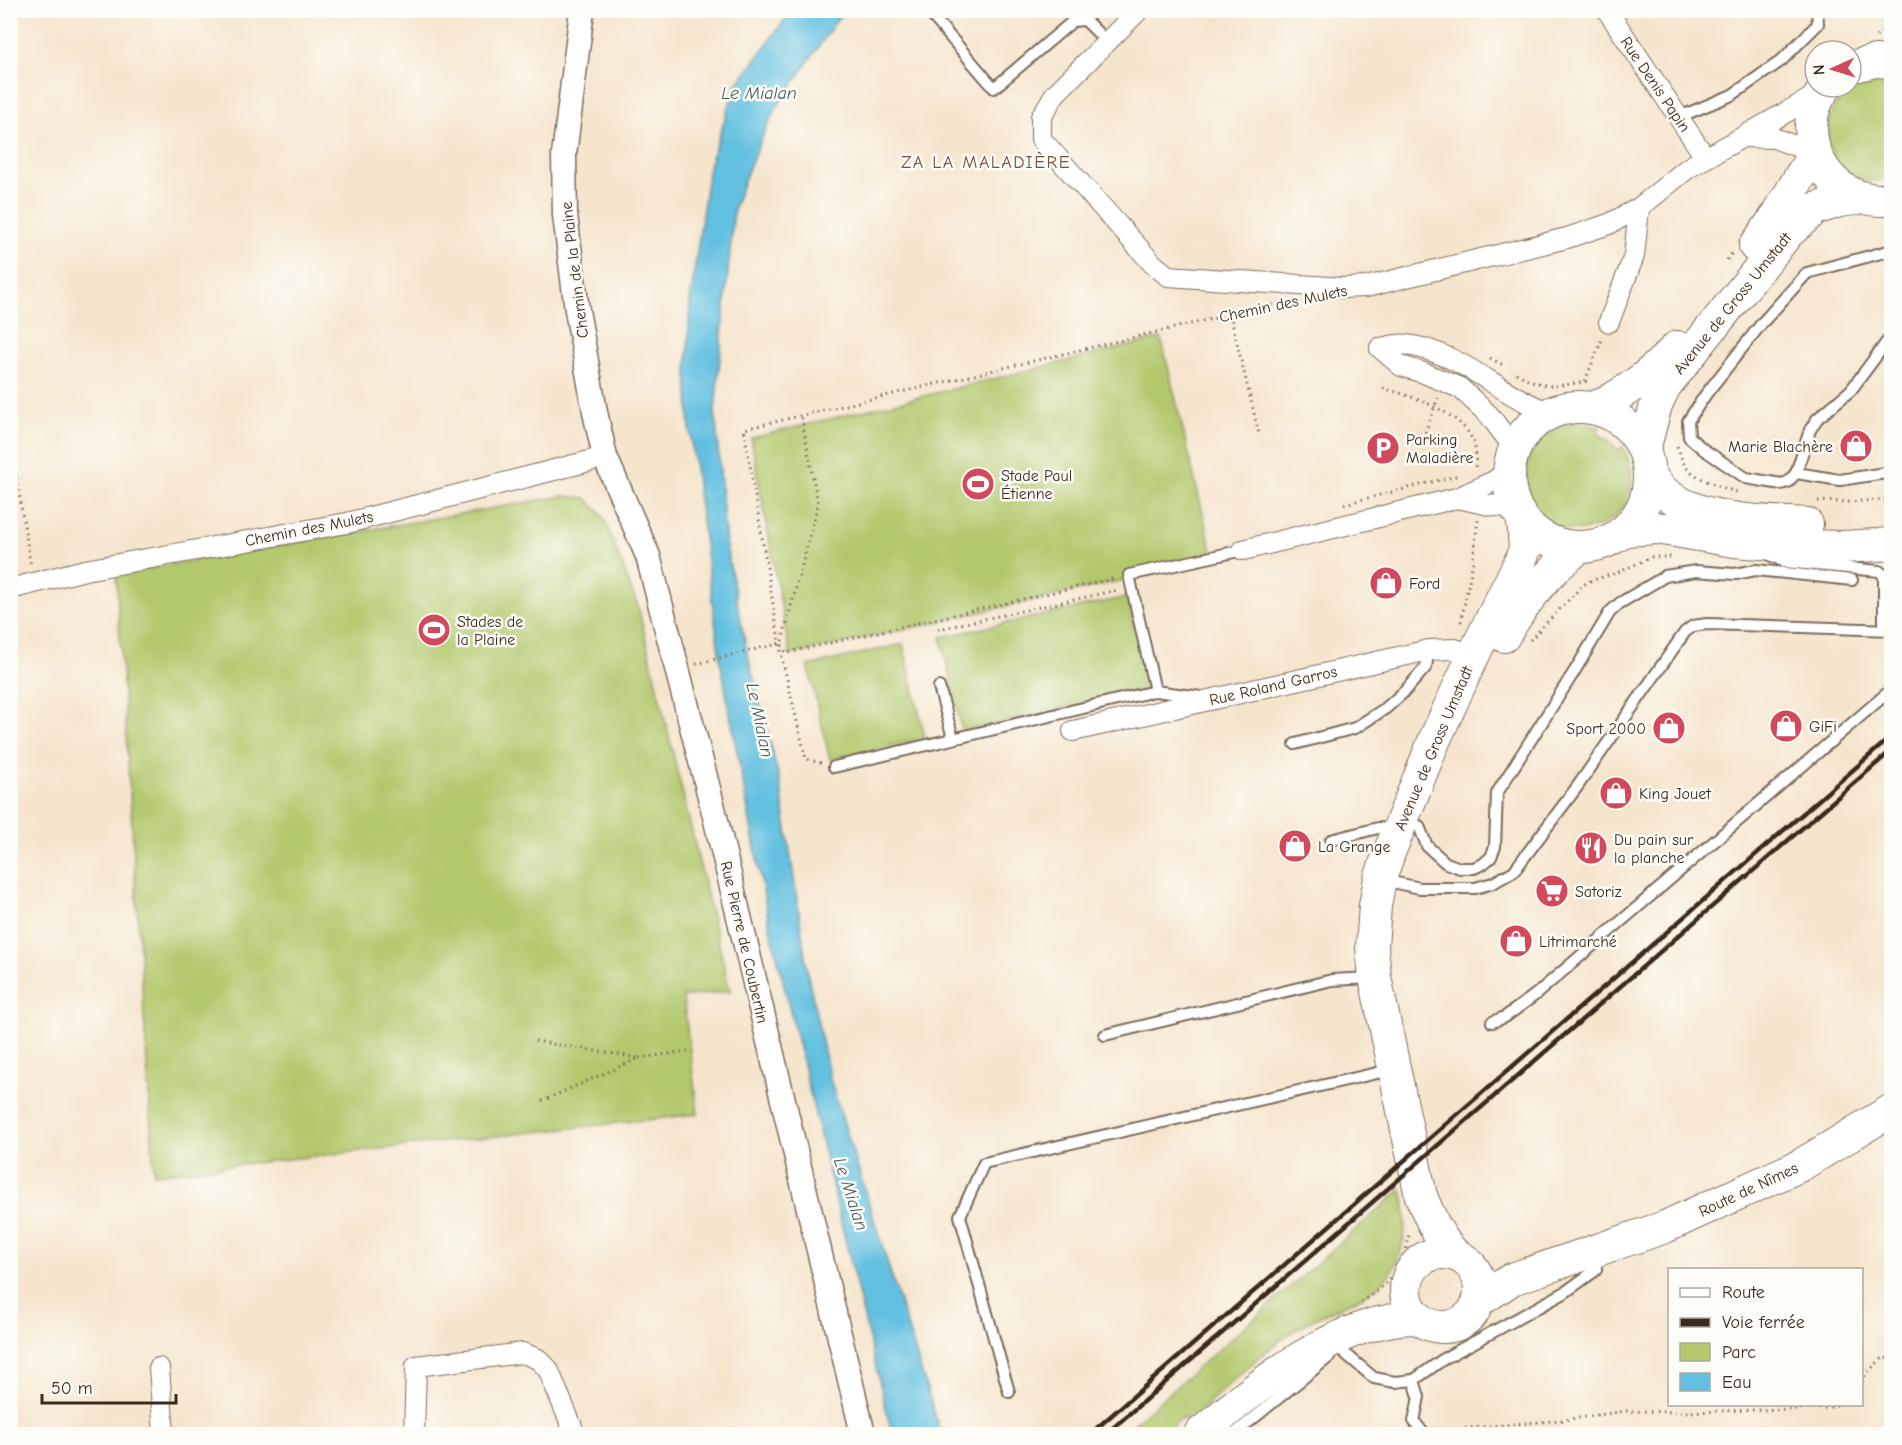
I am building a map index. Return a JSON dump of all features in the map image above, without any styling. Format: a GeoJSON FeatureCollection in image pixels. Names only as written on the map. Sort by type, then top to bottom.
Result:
{"type":"FeatureCollection","features":[{"type":"Feature","properties":{"kind":"main road"},"geometry":{"type":"LineString","coordinates":[[1819,99],[1813,111],[1810,132],[1814,153],[1822,168],[1833,182],[1847,192],[1883,202]]}},
{"type":"Feature","properties":{"kind":"main road","name":"Avenue de Gross Umstadt"},"geometry":{"type":"LineString","coordinates":[[1589,395],[1611,401],[1628,390],[1679,346],[1778,214],[1814,153]]}},
{"type":"Feature","properties":{"kind":"main road","name":"Avenue de Gross Umstadt"},"geometry":{"type":"LineString","coordinates":[[1646,462],[1656,405],[1665,387],[1788,233],[1815,209],[1839,201],[1883,202]]}},
{"type":"Feature","properties":{"kind":"main road"},"geometry":{"type":"LineString","coordinates":[[1646,462],[1648,490],[1644,505],[1636,519],[1611,540],[1596,546],[1579,548],[1563,546],[1548,541],[1534,532],[1519,514],[1509,480],[1512,457],[1530,428],[1551,413],[1572,407],[1589,395],[1635,435],[1646,462],[1662,490],[1671,497],[1710,514],[1808,524],[1844,525],[1892,522]]}},
{"type":"Feature","properties":{"kind":"main road","name":"Avenue de Gross Umstadt"},"geometry":{"type":"LineString","coordinates":[[1462,1259],[1441,1239],[1432,1225],[1421,1196],[1392,1063],[1381,977],[1392,912],[1389,881],[1464,653],[1520,562],[1525,549],[1519,514]]}},
{"type":"Feature","properties":{"kind":"main road"},"geometry":{"type":"LineString","coordinates":[[1625,530],[1657,528],[1734,541],[1844,547],[1892,544]]}},
{"type":"Feature","properties":{"kind":"main road","name":"Avenue de Gross Umstadt"},"geometry":{"type":"LineString","coordinates":[[1408,828],[1490,660],[1545,577],[1579,548]]}},
{"type":"Feature","properties":{"kind":"main road","name":"Route de Nîmes"},"geometry":{"type":"LineString","coordinates":[[1479,1301],[1512,1279],[1665,1227],[1801,1165],[1892,1110]]}},
{"type":"Feature","properties":{"kind":"main road","name":"Avenue de Gross Umstadt"},"geometry":{"type":"LineString","coordinates":[[1412,1273],[1421,1196]]}},
{"type":"Feature","properties":{"kind":"main road","name":"Route de Nîmes"},"geometry":{"type":"LineString","coordinates":[[1462,1259],[1497,1264],[1532,1261],[1596,1249]]}},
{"type":"Feature","properties":{"kind":"main road"},"geometry":{"type":"LineString","coordinates":[[1246,1395],[1267,1371],[1294,1348],[1325,1328],[1387,1298],[1412,1273],[1424,1257],[1439,1252],[1462,1259],[1480,1281],[1479,1301],[1473,1313],[1457,1325],[1437,1327],[1419,1318],[1407,1299],[1412,1273]]}},
{"type":"Feature","properties":{"kind":"main road"},"geometry":{"type":"LineString","coordinates":[[1200,1434],[1246,1395],[1301,1357],[1336,1345],[1385,1321],[1419,1318]]}},
{"type":"Feature","properties":{"kind":"street","name":"Chemin de la Plaine"},"geometry":{"type":"LineString","coordinates":[[582,10],[564,155],[565,215],[577,310],[604,457]]}},
{"type":"Feature","properties":{"kind":"street","name":"Chemin des Mulets"},"geometry":{"type":"LineString","coordinates":[[1139,10],[1055,94],[1041,117],[1041,139],[1153,264],[1168,276],[1343,288],[1366,287],[1567,238],[1609,224],[1639,208],[1688,168],[1808,99]]}},
{"type":"Feature","properties":{"kind":"street","name":"Rue Denis Papin"},"geometry":{"type":"LineString","coordinates":[[1607,10],[1705,158]]}},
{"type":"Feature","properties":{"kind":"street"},"geometry":{"type":"LineString","coordinates":[[1740,137],[1774,138],[1814,153]]}},
{"type":"Feature","properties":{"kind":"street"},"geometry":{"type":"LineString","coordinates":[[1609,322],[1634,256],[1639,208]]}},
{"type":"Feature","properties":{"kind":"street"},"geometry":{"type":"LineString","coordinates":[[1243,550],[1457,498],[1494,481],[1505,473],[1512,457],[1489,415],[1460,388],[1401,366],[1380,348],[1406,344],[1439,354],[1459,363],[1526,403],[1551,413]]}},
{"type":"Feature","properties":{"kind":"street","name":"Chemin des Mulets"},"geometry":{"type":"LineString","coordinates":[[10,589],[85,570],[347,523],[604,457]]}},
{"type":"Feature","properties":{"kind":"street","name":"Rue Pierre de Coubertin"},"geometry":{"type":"LineString","coordinates":[[604,457],[648,556],[713,808],[863,1434]]}},
{"type":"Feature","properties":{"kind":"street"},"geometry":{"type":"LineString","coordinates":[[1457,498],[1519,514]]}},
{"type":"Feature","properties":{"kind":"street","name":"Rue Roland Garros"},"geometry":{"type":"LineString","coordinates":[[1073,731],[1429,650],[1464,653]]}},
{"type":"Feature","properties":{"kind":"street"},"geometry":{"type":"LineString","coordinates":[[414,1434],[416,1366],[523,1353],[538,1359],[548,1368],[575,1434]]}},
{"type":"Feature","properties":{"kind":"street"},"geometry":{"type":"LineString","coordinates":[[159,1368],[164,1434]]}},
{"type":"Feature","properties":{"kind":"lane"},"geometry":{"type":"LineString","coordinates":[[942,10],[934,18],[994,88],[1073,21],[1084,20],[1107,42]]}},
{"type":"Feature","properties":{"kind":"lane"},"geometry":{"type":"LineString","coordinates":[[1678,117],[1732,95],[1780,61],[1818,24],[1817,10]]}},
{"type":"Feature","properties":{"kind":"lane"},"geometry":{"type":"LineString","coordinates":[[1891,250],[1807,273],[1706,394],[1688,422],[1689,437],[1694,443],[1746,478],[1781,484],[1788,482],[1796,472],[1810,430],[1817,419],[1851,390],[1892,335]]}},
{"type":"Feature","properties":{"kind":"lane"},"geometry":{"type":"LineString","coordinates":[[1796,472],[1840,480],[1892,472]]}},
{"type":"Feature","properties":{"kind":"lane"},"geometry":{"type":"LineString","coordinates":[[1389,881],[1420,888],[1475,888],[1493,883],[1514,871],[1577,787],[1685,632],[1693,626],[1707,624],[1888,629],[1884,579],[1883,574],[1879,571],[1785,562],[1768,555],[1757,542]]}},
{"type":"Feature","properties":{"kind":"lane"},"geometry":{"type":"LineString","coordinates":[[1155,692],[1130,581],[1243,550]]}},
{"type":"Feature","properties":{"kind":"lane"},"geometry":{"type":"LineString","coordinates":[[1331,840],[1378,828],[1408,828],[1446,864],[1460,868],[1474,868],[1483,864],[1491,857],[1495,847],[1497,793],[1610,612],[1634,594],[1665,576],[1696,572],[1735,574],[1756,570],[1852,580]]}},
{"type":"Feature","properties":{"kind":"lane"},"geometry":{"type":"LineString","coordinates":[[1295,744],[1355,728],[1386,708],[1426,667],[1429,650]]}},
{"type":"Feature","properties":{"kind":"lane"},"geometry":{"type":"LineString","coordinates":[[939,687],[952,738]]}},
{"type":"Feature","properties":{"kind":"lane"},"geometry":{"type":"LineString","coordinates":[[1492,1022],[1505,1017],[1535,995],[1892,689]]}},
{"type":"Feature","properties":{"kind":"lane"},"geometry":{"type":"LineString","coordinates":[[834,767],[1155,692],[1213,698]]}},
{"type":"Feature","properties":{"kind":"lane"},"geometry":{"type":"LineString","coordinates":[[1105,1035],[1332,981],[1381,977]]}},
{"type":"Feature","properties":{"kind":"lane"},"geometry":{"type":"LineString","coordinates":[[1009,1392],[960,1216],[984,1163],[1392,1063]]}},
{"type":"Feature","properties":{"kind":"lane"},"geometry":{"type":"LineString","coordinates":[[1234,1434],[1336,1345],[1374,1378],[1395,1382],[1414,1380],[1445,1358],[1564,1293],[1596,1270],[1596,1249]]}},
{"type":"Feature","properties":{"kind":"lane"},"geometry":{"type":"LineString","coordinates":[[1414,1380],[1419,1397],[1414,1421],[1424,1434]]}},
{"type":"Feature","properties":{"kind":"path","name":"Chemin des Mulets"},"geometry":{"type":"LineString","coordinates":[[781,643],[744,429],[1286,301]]}},
{"type":"Feature","properties":{"kind":"path"},"geometry":{"type":"LineString","coordinates":[[1230,314],[1259,434]]}},
{"type":"Feature","properties":{"kind":"path"},"geometry":{"type":"LineString","coordinates":[[1589,395],[1609,322]]}},
{"type":"Feature","properties":{"kind":"path"},"geometry":{"type":"LineString","coordinates":[[1485,355],[1503,366]]}},
{"type":"Feature","properties":{"kind":"path"},"geometry":{"type":"LineString","coordinates":[[1513,372],[1535,384],[1589,395]]}},
{"type":"Feature","properties":{"kind":"path"},"geometry":{"type":"LineString","coordinates":[[1589,395],[1599,378]]}},
{"type":"Feature","properties":{"kind":"path"},"geometry":{"type":"LineString","coordinates":[[1344,504],[1475,472],[1475,445],[1457,421],[1434,406],[1383,388]]}},
{"type":"Feature","properties":{"kind":"path"},"geometry":{"type":"LineString","coordinates":[[1424,438],[1434,406]]}},
{"type":"Feature","properties":{"kind":"path"},"geometry":{"type":"LineString","coordinates":[[801,415],[818,504],[781,643],[782,658],[806,759],[834,767]]}},
{"type":"Feature","properties":{"kind":"path"},"geometry":{"type":"LineString","coordinates":[[10,437],[34,584]]}},
{"type":"Feature","properties":{"kind":"path"},"geometry":{"type":"LineString","coordinates":[[1812,501],[1848,502],[1892,499]]}},
{"type":"Feature","properties":{"kind":"path"},"geometry":{"type":"LineString","coordinates":[[1464,653],[1479,515]]}},
{"type":"Feature","properties":{"kind":"path"},"geometry":{"type":"LineString","coordinates":[[1525,637],[1532,641],[1583,585],[1657,556]]}},
{"type":"Feature","properties":{"kind":"path"},"geometry":{"type":"LineString","coordinates":[[781,643],[786,653],[1130,581]]}},
{"type":"Feature","properties":{"kind":"path"},"geometry":{"type":"LineString","coordinates":[[938,629],[1130,581]]}},
{"type":"Feature","properties":{"kind":"path"},"geometry":{"type":"LineString","coordinates":[[701,662],[781,643]]}},
{"type":"Feature","properties":{"kind":"path"},"geometry":{"type":"LineString","coordinates":[[535,1041],[639,1058]]}},
{"type":"Feature","properties":{"kind":"path"},"geometry":{"type":"LineString","coordinates":[[540,1102],[639,1058],[690,1051]]}},
{"type":"Feature","properties":{"kind":"path"},"geometry":{"type":"LineString","coordinates":[[1863,1380],[1866,1373],[1884,1357],[1892,1361]]}},
{"type":"Feature","properties":{"kind":"path"},"geometry":{"type":"LineString","coordinates":[[1414,1421],[1430,1428],[1456,1429],[1626,1412],[1683,1413],[1834,1406]]}},
{"type":"Feature","properties":{"kind":"green space"},"geometry":{"type":"Polygon","coordinates":[[[1891,75],[1891,179],[1868,181],[1855,179],[1839,163],[1828,141],[1828,130],[1830,118],[1840,99],[1863,99],[1863,80],[1891,75]]]}},
{"type":"Feature","properties":{"kind":"green space","name":"Stade Paul Étienne"},"geometry":{"type":"Polygon","coordinates":[[[1161,338],[1214,560],[790,655],[751,438],[1161,338]]]}},
{"type":"Feature","properties":{"kind":"green space"},"geometry":{"type":"Polygon","coordinates":[[[1571,423],[1600,427],[1597,433],[1609,440],[1617,450],[1623,447],[1631,468],[1630,490],[1625,504],[1603,525],[1593,528],[1569,530],[1550,523],[1536,508],[1528,490],[1526,469],[1533,450],[1547,434],[1571,423]]]}},
{"type":"Feature","properties":{"kind":"green space"},"geometry":{"type":"Polygon","coordinates":[[[563,496],[586,498],[603,516],[638,607],[730,991],[683,997],[698,1114],[154,1174],[116,574],[563,496]]]}},
{"type":"Feature","properties":{"kind":"green space"},"geometry":{"type":"Polygon","coordinates":[[[1128,597],[1148,689],[962,731],[941,637],[1128,597]]]}},
{"type":"Feature","properties":{"kind":"green space"},"geometry":{"type":"Polygon","coordinates":[[[903,644],[925,738],[830,760],[808,666],[903,644]]]}},
{"type":"Feature","properties":{"kind":"green space"},"geometry":{"type":"Polygon","coordinates":[[[1402,1189],[1405,1232],[1398,1259],[1382,1283],[1362,1297],[1308,1322],[1286,1336],[1197,1413],[1181,1419],[1162,1434],[1122,1434],[1402,1189]]]}},
{"type":"Feature","properties":{"kind":"water","name":"Le Mialan"},"geometry":{"type":"Polygon","coordinates":[[[792,10],[843,11],[773,113],[734,208],[715,410],[726,546],[747,652],[780,782],[808,976],[830,1079],[941,1434],[892,1434],[769,923],[720,660],[690,430],[687,373],[690,301],[709,166],[736,86],[792,10]]]}},
{"type":"Feature","properties":{"kind":"railway"},"geometry":{"type":"LineString","coordinates":[[1090,1434],[1892,736]]}},
{"type":"Feature","properties":{"kind":"railway"},"geometry":{"type":"LineString","coordinates":[[1106,1434],[1892,750]]}},
{"type":"Feature","properties":{"kind":"place","name":"Marie Blachère"},"geometry":{"type":"Point","coordinates":[1856,446]}},
{"type":"Feature","properties":{"kind":"place","name":"Parking Maladière"},"geometry":{"type":"Point","coordinates":[1383,448]}},
{"type":"Feature","properties":{"kind":"place","name":"Stade Paul Étienne"},"geometry":{"type":"Point","coordinates":[978,484]}},
{"type":"Feature","properties":{"kind":"place","name":"Ford"},"geometry":{"type":"Point","coordinates":[1386,583]}},
{"type":"Feature","properties":{"kind":"place","name":"Stades de la Plaine"},"geometry":{"type":"Point","coordinates":[434,630]}},
{"type":"Feature","properties":{"kind":"place","name":"GiFi"},"geometry":{"type":"Point","coordinates":[1786,726]}},
{"type":"Feature","properties":{"kind":"place","name":"Sport 2000"},"geometry":{"type":"Point","coordinates":[1669,728]}},
{"type":"Feature","properties":{"kind":"place","name":"King Jouet"},"geometry":{"type":"Point","coordinates":[1616,793]}},
{"type":"Feature","properties":{"kind":"place","name":"La Grange"},"geometry":{"type":"Point","coordinates":[1295,846]}},
{"type":"Feature","properties":{"kind":"place","name":"Du pain sur la planche"},"geometry":{"type":"Point","coordinates":[1591,848]}},
{"type":"Feature","properties":{"kind":"place","name":"Satoriz"},"geometry":{"type":"Point","coordinates":[1552,891]}},
{"type":"Feature","properties":{"kind":"place","name":"Litrimarché"},"geometry":{"type":"Point","coordinates":[1516,941]}},
{"type":"Feature","properties":{"kind":"district","name":"ZA LA MALADIÈRE"},"geometry":{"type":"Point","coordinates":[986,162]}}]}
